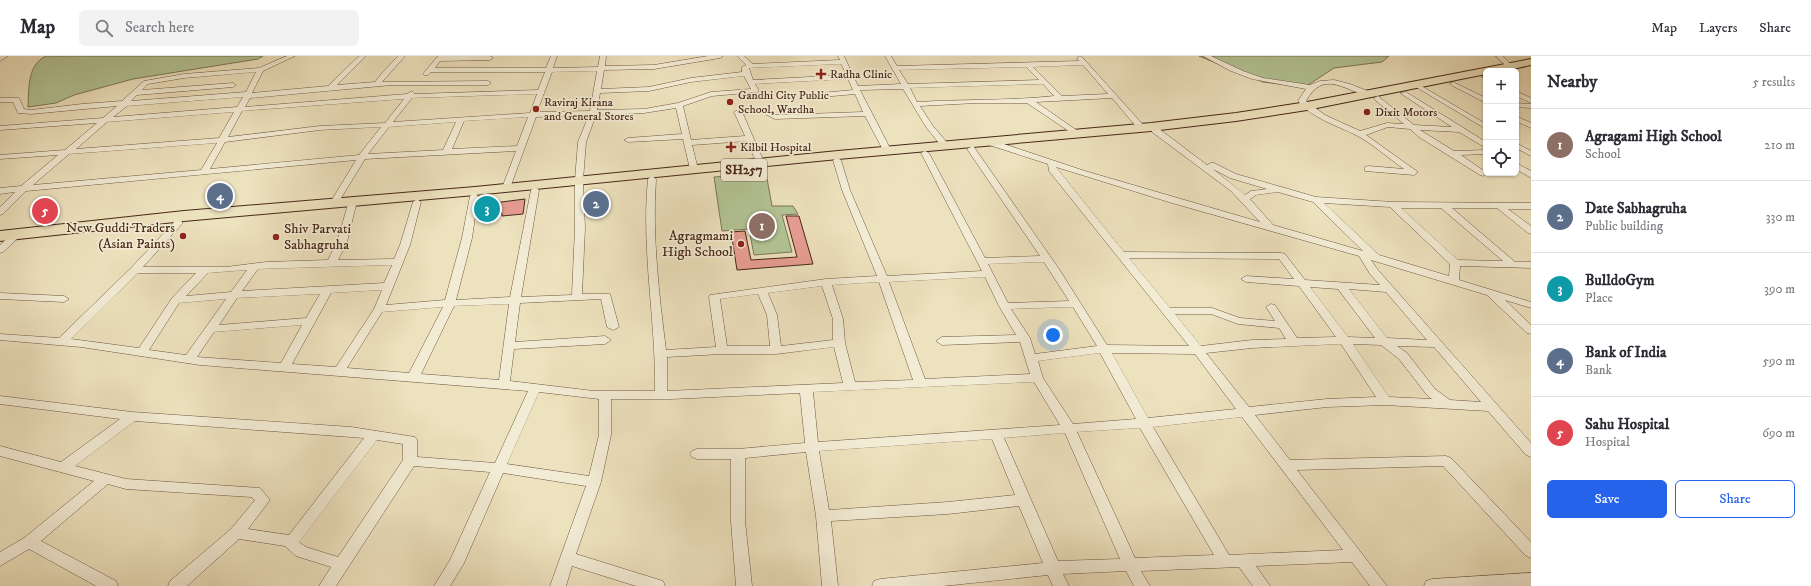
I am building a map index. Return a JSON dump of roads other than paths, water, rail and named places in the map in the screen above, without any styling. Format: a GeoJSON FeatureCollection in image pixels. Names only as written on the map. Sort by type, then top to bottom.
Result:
{"type":"FeatureCollection","features":[{"type":"Feature","properties":{"kind":"main road","name":"SH257"},"geometry":{"type":"LineString","coordinates":[[1515,68],[1531,62]]}},
{"type":"Feature","properties":{"kind":"main road","name":"SH257"},"geometry":{"type":"LineString","coordinates":[[1519,69],[1531,68]]}},
{"type":"Feature","properties":{"kind":"main road","name":"SH257"},"geometry":{"type":"LineString","coordinates":[[1373,96],[1404,93],[1421,88],[1453,84],[1483,76]]}},
{"type":"Feature","properties":{"kind":"main road","name":"SH257"},"geometry":{"type":"LineString","coordinates":[[5,241],[506,188],[652,179],[837,160],[971,149],[995,144],[1076,134],[1206,125],[1310,108],[1483,76]]}},
{"type":"Feature","properties":{"kind":"main road","name":"SH257"},"geometry":{"type":"LineString","coordinates":[[5,241],[184,216],[334,203],[352,204],[417,202],[535,190],[579,183],[760,162],[887,150],[995,144],[1148,129]]}},
{"type":"Feature","properties":{"kind":"street"},"geometry":{"type":"LineString","coordinates":[[0,59],[5,56]]}},
{"type":"Feature","properties":{"kind":"street"},"geometry":{"type":"LineString","coordinates":[[0,212],[23,189],[106,120],[146,82],[192,75],[260,70],[292,56]]}},
{"type":"Feature","properties":{"kind":"street"},"geometry":{"type":"LineString","coordinates":[[331,87],[363,56]]}},
{"type":"Feature","properties":{"kind":"street"},"geometry":{"type":"LineString","coordinates":[[377,84],[385,73],[402,56]]}},
{"type":"Feature","properties":{"kind":"street"},"geometry":{"type":"LineString","coordinates":[[506,188],[554,56]]}},
{"type":"Feature","properties":{"kind":"street"},"geometry":{"type":"LineString","coordinates":[[577,298],[580,235],[579,183],[582,142],[593,114],[603,56]]}},
{"type":"Feature","properties":{"kind":"street"},"geometry":{"type":"LineString","coordinates":[[428,70],[549,70],[654,67],[720,56]]}},
{"type":"Feature","properties":{"kind":"street"},"geometry":{"type":"LineString","coordinates":[[741,56],[751,66]]}},
{"type":"Feature","properties":{"kind":"street"},"geometry":{"type":"LineString","coordinates":[[888,56],[915,104],[930,127],[946,146]]}},
{"type":"Feature","properties":{"kind":"street"},"geometry":{"type":"LineString","coordinates":[[1007,56],[1011,60],[1028,65],[1060,98]]}},
{"type":"Feature","properties":{"kind":"street"},"geometry":{"type":"LineString","coordinates":[[1078,56],[1113,96],[1148,129],[1191,156],[1246,199],[1270,228]]}},
{"type":"Feature","properties":{"kind":"street"},"geometry":{"type":"LineString","coordinates":[[1206,56],[1235,70],[1262,80],[1298,83],[1311,88]]}},
{"type":"Feature","properties":{"kind":"street"},"geometry":{"type":"LineString","coordinates":[[1499,56],[1511,68]]}},
{"type":"Feature","properties":{"kind":"street"},"geometry":{"type":"LineString","coordinates":[[334,203],[362,157],[410,96],[428,70],[440,57],[490,58]]}},
{"type":"Feature","properties":{"kind":"street"},"geometry":{"type":"LineString","coordinates":[[0,157],[224,140],[320,128],[385,126],[461,119],[532,115],[644,111],[679,105],[712,94],[755,91],[746,74],[745,67],[843,59],[868,114],[887,150]]}},
{"type":"Feature","properties":{"kind":"street"},"geometry":{"type":"LineString","coordinates":[[895,68],[1083,63]]}},
{"type":"Feature","properties":{"kind":"street"},"geometry":{"type":"LineString","coordinates":[[204,172],[224,140],[260,70]]}},
{"type":"Feature","properties":{"kind":"street"},"geometry":{"type":"LineString","coordinates":[[597,91],[649,89],[691,80],[746,74]]}},
{"type":"Feature","properties":{"kind":"street"},"geometry":{"type":"LineString","coordinates":[[751,82],[851,77]]}},
{"type":"Feature","properties":{"kind":"street"},"geometry":{"type":"LineString","coordinates":[[0,100],[16,100],[19,110],[31,112],[82,106],[248,95],[331,87],[377,84],[488,82]]}},
{"type":"Feature","properties":{"kind":"street"},"geometry":{"type":"LineString","coordinates":[[811,96],[905,86],[1045,82]]}},
{"type":"Feature","properties":{"kind":"street"},"geometry":{"type":"LineString","coordinates":[[1368,169],[1414,172],[1360,134],[1310,108],[1302,101],[1311,88],[1315,85],[1332,82],[1373,96],[1422,135],[1483,172]]}},
{"type":"Feature","properties":{"kind":"street"},"geometry":{"type":"LineString","coordinates":[[1453,84],[1483,99]]}},
{"type":"Feature","properties":{"kind":"street"},"geometry":{"type":"LineString","coordinates":[[136,93],[233,85]]}},
{"type":"Feature","properties":{"kind":"street"},"geometry":{"type":"LineString","coordinates":[[1421,88],[1483,125]]}},
{"type":"Feature","properties":{"kind":"street"},"geometry":{"type":"LineString","coordinates":[[0,128],[410,96],[541,92]]}},
{"type":"Feature","properties":{"kind":"street"},"geometry":{"type":"LineString","coordinates":[[1404,93],[1483,144]]}},
{"type":"Feature","properties":{"kind":"street"},"geometry":{"type":"LineString","coordinates":[[1519,94],[1529,99]]}},
{"type":"Feature","properties":{"kind":"street"},"geometry":{"type":"LineString","coordinates":[[915,104],[976,101],[1029,101],[1113,96]]}},
{"type":"Feature","properties":{"kind":"street"},"geometry":{"type":"LineString","coordinates":[[1029,101],[1076,134]]}},
{"type":"Feature","properties":{"kind":"street"},"geometry":{"type":"LineString","coordinates":[[679,105],[694,169]]}},
{"type":"Feature","properties":{"kind":"street"},"geometry":{"type":"LineString","coordinates":[[1519,105],[1531,106]]}},
{"type":"Feature","properties":{"kind":"street"},"geometry":{"type":"LineString","coordinates":[[760,162],[738,112],[762,110],[774,118],[868,114]]}},
{"type":"Feature","properties":{"kind":"street"},"geometry":{"type":"LineString","coordinates":[[0,135],[31,112]]}},
{"type":"Feature","properties":{"kind":"street"},"geometry":{"type":"LineString","coordinates":[[446,153],[461,119]]}},
{"type":"Feature","properties":{"kind":"street"},"geometry":{"type":"LineString","coordinates":[[1519,120],[1531,126]]}},
{"type":"Feature","properties":{"kind":"street"},"geometry":{"type":"LineString","coordinates":[[1360,134],[1388,125],[1459,130]]}},
{"type":"Feature","properties":{"kind":"street"},"geometry":{"type":"LineString","coordinates":[[628,140],[749,138]]}},
{"type":"Feature","properties":{"kind":"street"},"geometry":{"type":"LineString","coordinates":[[995,144],[1052,163],[1531,305]]}},
{"type":"Feature","properties":{"kind":"street"},"geometry":{"type":"LineString","coordinates":[[1519,147],[1529,153]]}},
{"type":"Feature","properties":{"kind":"street"},"geometry":{"type":"LineString","coordinates":[[0,191],[362,157],[520,148]]}},
{"type":"Feature","properties":{"kind":"street"},"geometry":{"type":"LineString","coordinates":[[971,149],[1047,259],[1104,348],[1144,423],[1225,560]]}},
{"type":"Feature","properties":{"kind":"street"},"geometry":{"type":"LineString","coordinates":[[1452,153],[1483,152]]}},
{"type":"Feature","properties":{"kind":"street"},"geometry":{"type":"LineString","coordinates":[[1519,152],[1529,153]]}},
{"type":"Feature","properties":{"kind":"street"},"geometry":{"type":"LineString","coordinates":[[925,153],[1004,306],[1024,338],[1037,378],[1069,428],[1130,565],[1142,586]]}},
{"type":"Feature","properties":{"kind":"street"},"geometry":{"type":"LineString","coordinates":[[1191,156],[1233,176],[1316,200],[1351,201],[1393,205],[1531,206]]}},
{"type":"Feature","properties":{"kind":"street"},"geometry":{"type":"LineString","coordinates":[[837,160],[846,190],[883,279],[920,383]]}},
{"type":"Feature","properties":{"kind":"street"},"geometry":{"type":"LineString","coordinates":[[1052,163],[1052,169],[1198,350],[1379,586]]}},
{"type":"Feature","properties":{"kind":"street"},"geometry":{"type":"LineString","coordinates":[[1519,166],[1531,167]]}},
{"type":"Feature","properties":{"kind":"street"},"geometry":{"type":"LineString","coordinates":[[1519,167],[1531,175]]}},
{"type":"Feature","properties":{"kind":"street"},"geometry":{"type":"LineString","coordinates":[[652,179],[649,202],[654,291],[661,354],[661,395]]}},
{"type":"Feature","properties":{"kind":"street"},"geometry":{"type":"LineString","coordinates":[[504,384],[515,300],[535,190]]}},
{"type":"Feature","properties":{"kind":"street"},"geometry":{"type":"LineString","coordinates":[[1246,199],[1254,193],[1279,190]]}},
{"type":"Feature","properties":{"kind":"street"},"geometry":{"type":"LineString","coordinates":[[413,377],[450,303],[467,238],[474,196]]}},
{"type":"Feature","properties":{"kind":"street"},"geometry":{"type":"LineString","coordinates":[[1316,200],[1375,258]]}},
{"type":"Feature","properties":{"kind":"street"},"geometry":{"type":"LineString","coordinates":[[340,371],[356,343],[379,309],[405,245],[417,202]]}},
{"type":"Feature","properties":{"kind":"street"},"geometry":{"type":"LineString","coordinates":[[332,263],[342,242],[352,204]]}},
{"type":"Feature","properties":{"kind":"street"},"geometry":{"type":"LineString","coordinates":[[1393,205],[1455,263],[1531,265]]}},
{"type":"Feature","properties":{"kind":"street"},"geometry":{"type":"LineString","coordinates":[[1442,205],[1512,264]]}},
{"type":"Feature","properties":{"kind":"street"},"geometry":{"type":"LineString","coordinates":[[1498,206],[1531,231]]}},
{"type":"Feature","properties":{"kind":"street"},"geometry":{"type":"LineString","coordinates":[[62,342],[135,270],[178,223]]}},
{"type":"Feature","properties":{"kind":"street"},"geometry":{"type":"LineString","coordinates":[[1363,254],[1374,272],[1492,407],[1516,437],[1531,452]]}},
{"type":"Feature","properties":{"kind":"street"},"geometry":{"type":"LineString","coordinates":[[1122,255],[1278,255],[1284,258],[1345,341],[1385,401]]}},
{"type":"Feature","properties":{"kind":"street"},"geometry":{"type":"LineString","coordinates":[[982,261],[1047,259]]}},
{"type":"Feature","properties":{"kind":"street"},"geometry":{"type":"LineString","coordinates":[[135,270],[205,270],[255,266],[398,262]]}},
{"type":"Feature","properties":{"kind":"street"},"geometry":{"type":"LineString","coordinates":[[1454,282],[1455,263]]}},
{"type":"Feature","properties":{"kind":"street"},"geometry":{"type":"LineString","coordinates":[[189,359],[255,266]]}},
{"type":"Feature","properties":{"kind":"street"},"geometry":{"type":"LineString","coordinates":[[142,352],[176,300],[205,270]]}},
{"type":"Feature","properties":{"kind":"street"},"geometry":{"type":"LineString","coordinates":[[722,350],[714,297],[826,282],[988,274]]}},
{"type":"Feature","properties":{"kind":"street"},"geometry":{"type":"LineString","coordinates":[[1246,278],[1302,284],[1389,289]]}},
{"type":"Feature","properties":{"kind":"street"},"geometry":{"type":"LineString","coordinates":[[826,282],[838,319],[839,344],[850,386]]}},
{"type":"Feature","properties":{"kind":"street"},"geometry":{"type":"LineString","coordinates":[[176,300],[388,286]]}},
{"type":"Feature","properties":{"kind":"street"},"geometry":{"type":"LineString","coordinates":[[1341,286],[1384,342],[1402,356],[1431,392],[1446,404]]}},
{"type":"Feature","properties":{"kind":"street"},"geometry":{"type":"LineString","coordinates":[[285,367],[327,290]]}},
{"type":"Feature","properties":{"kind":"street"},"geometry":{"type":"LineString","coordinates":[[762,290],[772,315],[776,350]]}},
{"type":"Feature","properties":{"kind":"street"},"geometry":{"type":"LineString","coordinates":[[1491,293],[1531,331]]}},
{"type":"Feature","properties":{"kind":"street"},"geometry":{"type":"LineString","coordinates":[[0,296],[64,298]]}},
{"type":"Feature","properties":{"kind":"street"},"geometry":{"type":"LineString","coordinates":[[379,309],[450,303],[606,296],[613,327]]}},
{"type":"Feature","properties":{"kind":"street"},"geometry":{"type":"LineString","coordinates":[[1004,306],[1075,304]]}},
{"type":"Feature","properties":{"kind":"street"},"geometry":{"type":"LineString","coordinates":[[1270,307],[1294,342]]}},
{"type":"Feature","properties":{"kind":"street"},"geometry":{"type":"LineString","coordinates":[[1167,311],[1212,311],[1238,321],[1283,325]]}},
{"type":"Feature","properties":{"kind":"street"},"geometry":{"type":"LineString","coordinates":[[210,329],[310,321]]}},
{"type":"Feature","properties":{"kind":"street"},"geometry":{"type":"LineString","coordinates":[[0,337],[62,342],[189,359],[504,384],[605,395],[661,395],[1037,378]]}},
{"type":"Feature","properties":{"kind":"street"},"geometry":{"type":"LineString","coordinates":[[942,341],[1024,338]]}},
{"type":"Feature","properties":{"kind":"street"},"geometry":{"type":"LineString","coordinates":[[509,346],[524,339]]}},
{"type":"Feature","properties":{"kind":"street"},"geometry":{"type":"LineString","coordinates":[[509,346],[605,340]]}},
{"type":"Feature","properties":{"kind":"street"},"geometry":{"type":"LineString","coordinates":[[1031,358],[1104,348],[1198,350],[1252,344],[1345,341],[1436,344]]}},
{"type":"Feature","properties":{"kind":"street"},"geometry":{"type":"LineString","coordinates":[[661,354],[722,350],[776,350],[839,344]]}},
{"type":"Feature","properties":{"kind":"street"},"geometry":{"type":"LineString","coordinates":[[442,586],[456,563],[535,388]]}},
{"type":"Feature","properties":{"kind":"street"},"geometry":{"type":"LineString","coordinates":[[806,388],[812,447],[824,516],[830,586]]}},
{"type":"Feature","properties":{"kind":"street"},"geometry":{"type":"LineString","coordinates":[[558,586],[594,482],[606,435],[605,395]]}},
{"type":"Feature","properties":{"kind":"street"},"geometry":{"type":"LineString","coordinates":[[0,400],[132,416],[187,419],[374,435],[410,440],[410,461],[327,586]]}},
{"type":"Feature","properties":{"kind":"street"},"geometry":{"type":"LineString","coordinates":[[697,454],[738,454],[812,447],[1144,423],[1327,403],[1385,401],[1492,407]]}},
{"type":"Feature","properties":{"kind":"street"},"geometry":{"type":"LineString","coordinates":[[63,468],[132,416]]}},
{"type":"Feature","properties":{"kind":"street"},"geometry":{"type":"LineString","coordinates":[[996,434],[1061,586]]}},
{"type":"Feature","properties":{"kind":"street"},"geometry":{"type":"LineString","coordinates":[[292,541],[374,435]]}},
{"type":"Feature","properties":{"kind":"street"},"geometry":{"type":"LineString","coordinates":[[0,451],[126,484],[254,492],[263,500],[236,533],[176,586]]}},
{"type":"Feature","properties":{"kind":"street"},"geometry":{"type":"LineString","coordinates":[[738,454],[738,521],[744,586]]}},
{"type":"Feature","properties":{"kind":"street"},"geometry":{"type":"LineString","coordinates":[[410,461],[500,468],[594,482]]}},
{"type":"Feature","properties":{"kind":"street"},"geometry":{"type":"LineString","coordinates":[[1287,465],[1446,461],[1531,552]]}},
{"type":"Feature","properties":{"kind":"street"},"geometry":{"type":"LineString","coordinates":[[0,560],[29,542],[105,479]]}},
{"type":"Feature","properties":{"kind":"street"},"geometry":{"type":"LineString","coordinates":[[824,516],[948,508],[1024,500]]}},
{"type":"Feature","properties":{"kind":"street"},"geometry":{"type":"LineString","coordinates":[[236,533],[292,541]]}},
{"type":"Feature","properties":{"kind":"street"},"geometry":{"type":"LineString","coordinates":[[292,541],[292,545],[301,552],[342,564]]}},
{"type":"Feature","properties":{"kind":"street"},"geometry":{"type":"LineString","coordinates":[[29,542],[110,586]]}},
{"type":"Feature","properties":{"kind":"street"},"geometry":{"type":"LineString","coordinates":[[880,586],[968,582],[1053,568],[1356,556]]}},
{"type":"Feature","properties":{"kind":"street"},"geometry":{"type":"LineString","coordinates":[[567,558],[657,586]]}},
{"type":"Feature","properties":{"kind":"street"},"geometry":{"type":"LineString","coordinates":[[1243,560],[1262,586]]}},
{"type":"Feature","properties":{"kind":"street"},"geometry":{"type":"LineString","coordinates":[[1432,586],[1531,580]]}},
{"type":"Feature","properties":{"kind":"place","name":"Radha Clinic"},"geometry":{"type":"Point","coordinates":[821,74]}},
{"type":"Feature","properties":{"kind":"place","name":"Gandhi City Public School, Wardha"},"geometry":{"type":"Point","coordinates":[730,102]}},
{"type":"Feature","properties":{"kind":"place","name":"Raviraj Kirana and General Stores"},"geometry":{"type":"Point","coordinates":[536,109]}},
{"type":"Feature","properties":{"kind":"place","name":"Dixit Motors"},"geometry":{"type":"Point","coordinates":[1367,112]}},
{"type":"Feature","properties":{"kind":"place","name":"Kilbil Hospital"},"geometry":{"type":"Point","coordinates":[731,147]}},
{"type":"Feature","properties":{"kind":"place","name":"Bank of India"},"geometry":{"type":"Point","coordinates":[220,196]}},
{"type":"Feature","properties":{"kind":"place","name":"Date Sabhagruha"},"geometry":{"type":"Point","coordinates":[596,204]}},
{"type":"Feature","properties":{"kind":"place","name":"BulldoGym"},"geometry":{"type":"Point","coordinates":[487,209]}},
{"type":"Feature","properties":{"kind":"place","name":"Sahu Hospital"},"geometry":{"type":"Point","coordinates":[45,211]}},
{"type":"Feature","properties":{"kind":"place","name":"Agragami High School"},"geometry":{"type":"Point","coordinates":[762,226]}},
{"type":"Feature","properties":{"kind":"place","name":"New Guddi Traders (Asian Paints)"},"geometry":{"type":"Point","coordinates":[183,236]}},
{"type":"Feature","properties":{"kind":"place","name":"Shiv Parvati Sabhagruha"},"geometry":{"type":"Point","coordinates":[276,237]}},
{"type":"Feature","properties":{"kind":"place","name":"Agragmami High School"},"geometry":{"type":"Point","coordinates":[741,244]}}]}
